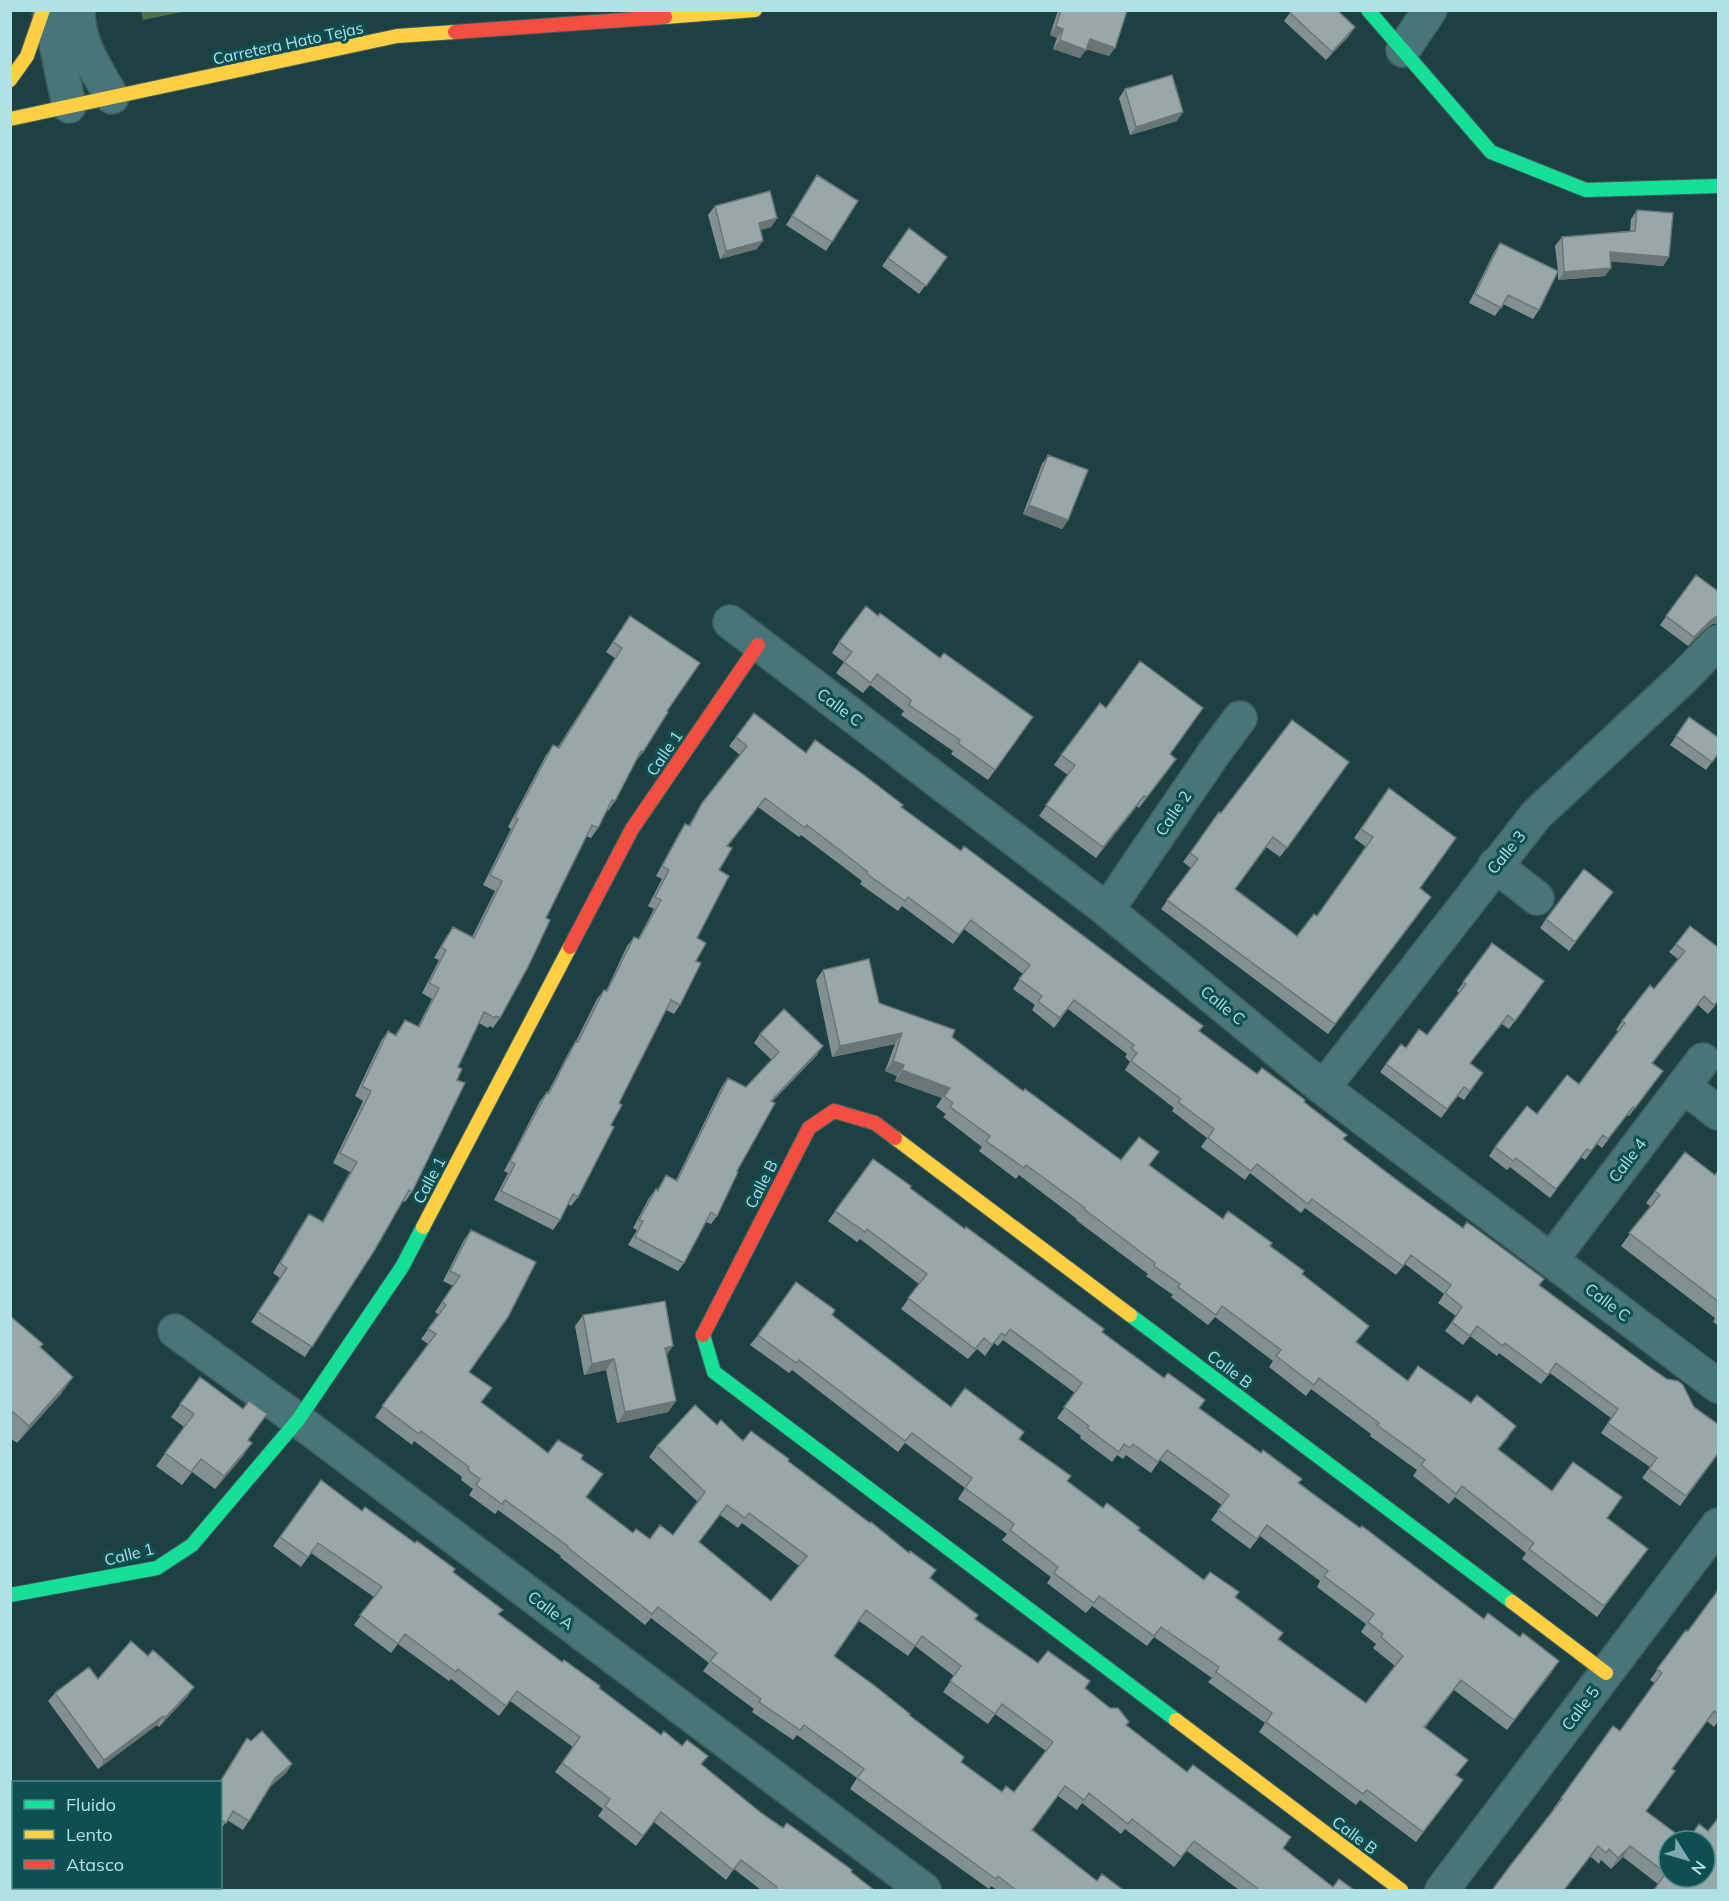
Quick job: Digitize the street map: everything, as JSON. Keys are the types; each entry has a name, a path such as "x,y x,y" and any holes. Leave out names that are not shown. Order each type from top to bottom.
{"street":[{"path":"10,80 29,56 43,10"},
{"path":"49,10 69,106"},
{"path":"78,10 88,55 112,97"},
{"name":"Carretera Hato Tejas","path":"10,119 397,36 755,10"},
{"path":"1368,10 1491,152 1586,190 1719,186"},
{"path":"1403,50 1430,10"},
{"name":"Calle C","path":"730,622 1107,910 1323,1088 1719,1386"},
{"name":"Calle 3","path":"1323,1088 1536,815 1719,642"},
{"name":"Calle 1","path":"10,1595 157,1568 192,1545 298,1420 402,1267 632,829 758,645"},
{"name":"Calle 2","path":"1107,910 1240,718"},
{"path":"1496,865 1537,898"},
{"name":"Calle 4","path":"1551,1260 1703,1060"},
{"path":"1683,1086 1719,1113"},
{"name":"Calle B","path":"1401,1890 714,1372 703,1335 809,1128 834,1112 875,1123 1606,1673"},
{"name":"Calle A","path":"175,1331 298,1420 924,1890"},
{"name":"Calle 5","path":"1442,1890 1719,1525"}],"green space":[{"path":"141,10 187,11 143,20"}],"building":[{"path":"1061,10 1127,11 1115,48 1090,39 1086,50 1060,40 1063,29 1056,26"},
{"path":"1292,10 1337,10 1355,27 1332,52 1290,13"},
{"path":"1172,75 1183,112 1136,127 1125,89"},
{"path":"817,175 858,201 832,242 792,216"},
{"path":"770,191 777,218 759,223 763,241 726,251 715,206"},
{"path":"1637,210 1673,213 1669,257 1610,252 1611,268 1564,272 1562,237 1635,231"},
{"path":"909,228 947,257 926,286 888,258"},
{"path":"1500,243 1558,271 1539,310 1508,295 1501,308 1475,294"},
{"path":"1048,455 1088,470 1068,520 1029,505"},
{"path":"1696,575 1719,592 1719,615 1694,637 1666,616"},
{"path":"866,606 878,616 880,613 940,658 944,653 1033,717 995,770 958,743 960,740 909,705 911,700 877,674 871,683 844,662 852,652 839,642"},
{"path":"630,616 700,663 667,711 643,752 641,751 598,828 592,825 546,918 550,920 528,967 500,1018 484,1012 458,1067 462,1069 457,1080 465,1083 412,1192 409,1190 374,1251 312,1347 258,1312 287,1268 280,1263 309,1214 323,1222 357,1162 340,1153 371,1091 362,1086 388,1031 396,1036 405,1020 419,1027 439,988 429,983 446,950 441,947 453,927 474,938 502,881 490,875 518,819 515,817 553,745 559,748 622,648 613,642"},
{"path":"1140,661 1203,708 1170,754 1176,759 1147,797 1144,796 1103,847 1046,805 1075,765 1061,755 1100,703 1106,708"},
{"path":"754,713 806,753 815,740 961,851 964,846 1203,1026 1199,1031 1257,1074 1262,1068 1305,1100 1304,1102 1347,1135 1343,1139 1403,1185 1463,1228 1467,1222 1544,1279 1539,1285 1648,1366 1667,1379 1678,1381 1683,1385 1694,1407 1719,1425 1719,1452 1686,1496 1649,1469 1657,1458 1608,1423 1618,1409 1556,1363 1548,1375 1505,1343 1503,1346 1477,1326 1470,1336 1452,1322 1462,1307 1445,1293 1451,1285 1411,1255 1403,1266 1312,1199 1308,1204 1257,1164 1251,1171 1208,1138 1214,1129 1178,1102 1181,1099 1131,1061 1137,1053 1131,1048 1134,1045 1074,1000 1060,1018 1038,1001 1042,996 1019,979 1030,965 971,920 959,935 908,897 905,901 867,874 868,872 807,825 805,828 765,798 727,846 732,848 719,870 729,876 697,938 706,943 696,961 701,963 680,1005 671,1000 619,1103 622,1105 611,1125 614,1127 578,1197 573,1194 560,1220 501,1191 515,1164 510,1161 547,1092 549,1093 576,1041 578,1042 604,990 607,991 634,937 639,939 661,900 655,897 669,870 662,866 685,824 690,826 702,803 747,746 736,737"},
{"path":"1689,717 1719,738 1719,753 1712,762 1676,736"},
{"path":"1292,720 1349,762 1287,848 1273,837 1235,889 1297,936 1314,914 1317,916 1373,837 1361,829 1389,788 1456,838 1420,888 1431,897 1335,1024 1167,900 1198,859 1190,853 1219,812 1221,813"},
{"path":"1584,869 1613,892 1575,942 1546,919"},
{"path":"1690,926 1719,948 1719,1000 1714,1005 1704,996 1652,1063 1663,1071 1635,1108 1633,1107 1608,1139 1603,1135 1591,1151 1587,1149 1556,1189 1516,1158 1513,1161 1495,1147 1527,1106 1537,1114 1567,1075 1579,1084 1625,1023 1622,1021 1650,985 1654,989 1685,951 1676,944"},
{"path":"1492,943 1544,981 1515,1021 1508,1015 1470,1063 1483,1073 1470,1091 1464,1087 1447,1109 1386,1064 1401,1044 1406,1048 1419,1029 1427,1035 1466,984 1463,982"},
{"path":"869,959 879,1003 955,1030 952,1037 1023,1091 1025,1089 1121,1160 1139,1137 1159,1152 1149,1165 1223,1219 1228,1211 1272,1243 1270,1246 1304,1271 1302,1274 1369,1326 1356,1342 1408,1381 1418,1366 1471,1403 1477,1395 1516,1426 1498,1449 1552,1491 1573,1462 1622,1497 1607,1518 1648,1549 1604,1606 1529,1549 1534,1543 1462,1486 1456,1494 1421,1465 1425,1460 1377,1425 1379,1423 1319,1378 1314,1385 1276,1356 1281,1350 1222,1306 1216,1315 1178,1287 1180,1284 1154,1266 1155,1263 1085,1208 1026,1165 1024,1168 986,1141 990,1136 950,1107 953,1103 944,1096 950,1088 902,1070 904,1065 893,1061 902,1033 840,1046 823,970"},
{"path":"784,1009 823,1046 771,1101 775,1103 737,1171 717,1216 711,1212 684,1263 635,1237 643,1221 639,1220 666,1175 677,1181 728,1078 746,1087 779,1052 760,1034"},
{"path":"1685,1152 1715,1175 1719,1170 1719,1302 1629,1233 1660,1195 1655,1191"},
{"path":"873,1159 965,1229 966,1227 1104,1329 1102,1332 1164,1378 1168,1373 1205,1400 1199,1408 1261,1453 1263,1450 1302,1479 1298,1483 1360,1528 1362,1526 1484,1619 1488,1613 1520,1637 1523,1633 1559,1661 1514,1720 1461,1680 1424,1727 1468,1760 1456,1775 1463,1780 1423,1832 1367,1790 1363,1794 1266,1722 1272,1713 1216,1672 1219,1667 1161,1627 1154,1636 1099,1596 1094,1603 1054,1573 1058,1567 1010,1530 1014,1524 965,1488 972,1478 912,1433 905,1441 799,1360 796,1363 758,1335 796,1282 835,1310 832,1315 951,1407 965,1388 1024,1432 1019,1439 1071,1476 1067,1481 1103,1508 1107,1503 1140,1528 1138,1530 1204,1580 1210,1572 1239,1592 1235,1597 1283,1633 1278,1639 1366,1703 1403,1656 1381,1637 1383,1634 1368,1622 1374,1614 1324,1576 1328,1571 1267,1525 1257,1539 1218,1510 1229,1495 1167,1450 1158,1462 1133,1444 1130,1448 1124,1444 1119,1452 1087,1428 1089,1426 1064,1407 1082,1383 1010,1329 1005,1336 1002,1333 992,1345 984,1338 975,1349 908,1298 927,1274 867,1229 865,1232 835,1211"},
{"path":"471,1230 536,1262 508,1317 469,1372 492,1388 481,1402 548,1453 558,1440 583,1455 581,1459 603,1474 586,1497 633,1533 636,1529 650,1539 660,1525 673,1535 705,1492 657,1446 695,1405 717,1425 721,1420 743,1441 751,1431 909,1553 910,1551 936,1570 930,1578 978,1615 975,1619 1038,1663 1048,1651 1090,1681 1085,1688 1110,1708 1118,1708 1129,1722 1126,1725 1187,1772 1193,1765 1291,1837 1283,1848 1333,1887 1339,1879 1354,1890 1255,1890 1257,1888 1194,1841 1181,1857 1132,1819 1128,1824 1089,1793 1084,1800 1065,1786 1032,1830 1097,1881 1102,1874 1123,1890 1016,1890 998,1876 996,1879 857,1778 864,1769 804,1725 800,1730 759,1702 761,1699 710,1661 717,1653 658,1607 652,1614 568,1546 505,1500 502,1504 476,1485 480,1479 468,1470 469,1467 421,1431 419,1434 382,1406 436,1334 428,1329 446,1305 442,1302 460,1276 450,1271","holes":["727,1505 745,1518 749,1513 807,1556 771,1601 699,1542","866,1610 915,1646 922,1636 961,1666 950,1681 995,1714 1002,1704 1053,1742 1014,1792 1006,1786 1002,1792 961,1762 964,1757 834,1656"]},
{"path":"665,1301 673,1346 665,1348 676,1401 625,1412 614,1359 592,1364 583,1315"},
{"path":"10,1316 43,1344 40,1347 73,1377 29,1426 13,1412 10,1415"},
{"path":"200,1377 243,1409 249,1401 267,1414 248,1440 252,1443 224,1476 201,1459 191,1472 165,1453 194,1414 180,1404"},
{"path":"321,1480 362,1511 365,1507 455,1569 453,1572 503,1610 498,1614 562,1662 564,1660 600,1686 599,1688 661,1735 664,1731 682,1746 687,1740 708,1756 701,1764 760,1812 783,1828 787,1823 852,1870 851,1872 874,1890 775,1890 777,1887 741,1860 733,1870 661,1812 643,1836 605,1806 610,1799 562,1763 580,1737 517,1691 506,1706 458,1669 456,1672 405,1634 398,1644 360,1615 382,1587 318,1543 308,1557 280,1537"},
{"path":"1719,1589 1719,1714 1714,1711 1672,1769 1675,1771 1646,1811 1670,1829 1657,1829 1657,1866 1630,1846 1618,1858 1609,1849 1606,1853 1598,1846 1564,1890 1492,1890 1562,1799 1613,1726 1620,1731 1662,1673 1657,1669 1686,1630 1688,1631"},
{"path":"131,1641 148,1656 153,1650 194,1687 165,1718 163,1716 104,1760 55,1693 89,1667 98,1679"},
{"path":"262,1731 292,1764 275,1778 249,1821 233,1811 226,1823 222,1821 221,1781 247,1738 251,1741"},
{"path":"1719,1817 1719,1890 1654,1890 1657,1886 1657,1889 1717,1889 1717,1829 1710,1829"},
{"path":"1699,1824 1705,1829 1695,1829"}],"traffic: fast":[{"path":"1368,10 1491,152 1586,190 1718,186"},
{"path":"10,1595 157,1568 192,1545 298,1420 402,1267 423,1227"},
{"path":"1130,1315 1512,1602"},
{"path":"703,1335 714,1372 1176,1720"}],"traffic: slow":[{"path":"10,80 27,56 43,10"},
{"path":"665,17 755,10"},
{"path":"10,119 397,36 455,32"},
{"path":"423,1227 570,947"},
{"path":"895,1138 1130,1315"},
{"path":"1512,1602 1606,1673"},
{"path":"1176,1720 1401,1890"}],"traffic: jam":[{"path":"455,32 665,17"},
{"path":"570,947 632,829 758,645"},
{"path":"703,1335 809,1128 834,1111 875,1123 895,1138"}]}
